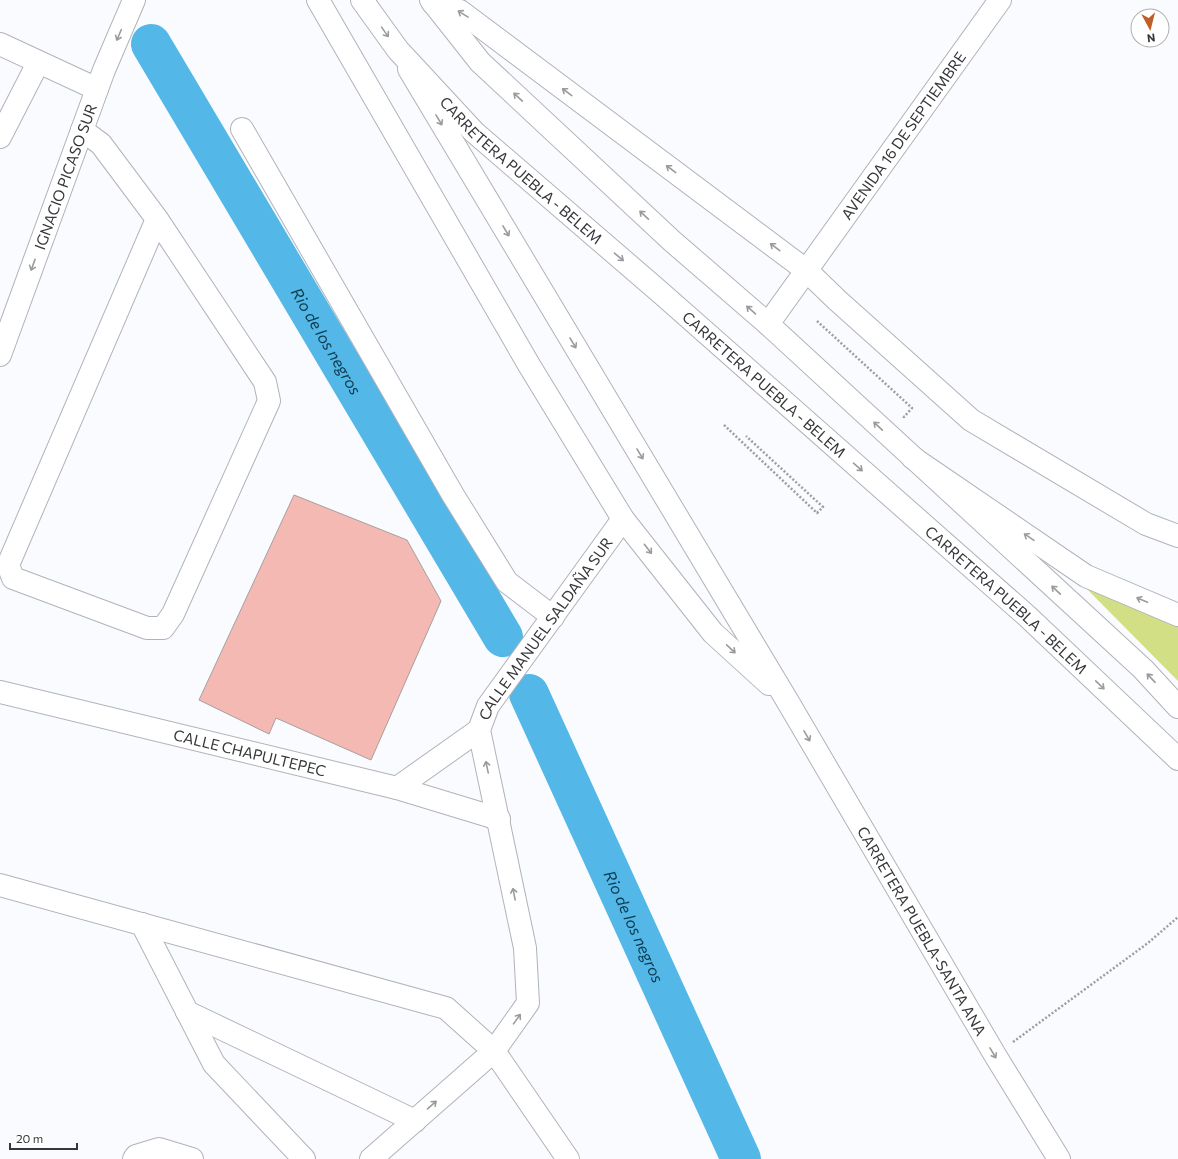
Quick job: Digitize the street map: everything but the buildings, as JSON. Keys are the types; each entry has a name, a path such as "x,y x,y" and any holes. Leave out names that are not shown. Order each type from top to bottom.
{"main road":[{"name":"IGNACIO PICASO SUR","path":"0,355 97,89 134,0"},
{"path":"318,0 529,365 623,519"},
{"name":"CARRETERA PUEBLA - BELEM","path":"362,0 398,50 474,132 661,293 1027,616 1178,759"},
{"name":"AVENIDA 16 DE SEPTIEMBRE","path":"768,324 1000,0"},
{"path":"432,2 460,12 806,270 837,300 971,420 1146,524 1178,536"},
{"path":"432,2 480,62 672,241 768,324 1143,669 1178,707"},
{"path":"0,44 38,63 97,89"},
{"name":"CARRETERA PUEBLA-SANTA ANA","path":"398,50 788,702 995,1055 1058,1159"},
{"path":"0,137 38,63"},
{"path":"242,129 453,494 507,582 553,617"},
{"path":"82,130 101,144 157,219 265,382 269,400 173,614 163,628 147,628 13,578 8,565 157,219"},
{"path":"913,458 1086,576 1178,615"},
{"name":"CALLE MANUEL SALDAÑA SUR","path":"371,1159 494,1051 528,1003 525,948 479,730 488,706 623,519 713,633 788,702"},
{"name":"CALLE CHAPULTEPEC","path":"0,692 397,788 498,819"},
{"path":"397,788 479,730"},
{"path":"0,885 446,1008 494,1051 568,1159"},
{"path":"142,924 214,1064 304,1159"},
{"path":"187,1012 414,1121"},
{"path":"134,1159 136,1156 159,1149 192,1159"}],"path":[{"path":"817,321 912,408 904,417 899,412"},
{"path":"724,425 817,513 823,507 746,436"},
{"path":"995,1055 1148,942 1178,917"}],"green space":[{"path":"1081,583 1178,626 1178,681"}],"waterway":[{"name":"Rio de los negros","path":"151,44 503,637"},
{"name":"Rio de los negros","path":"529,694 741,1159"}]}
